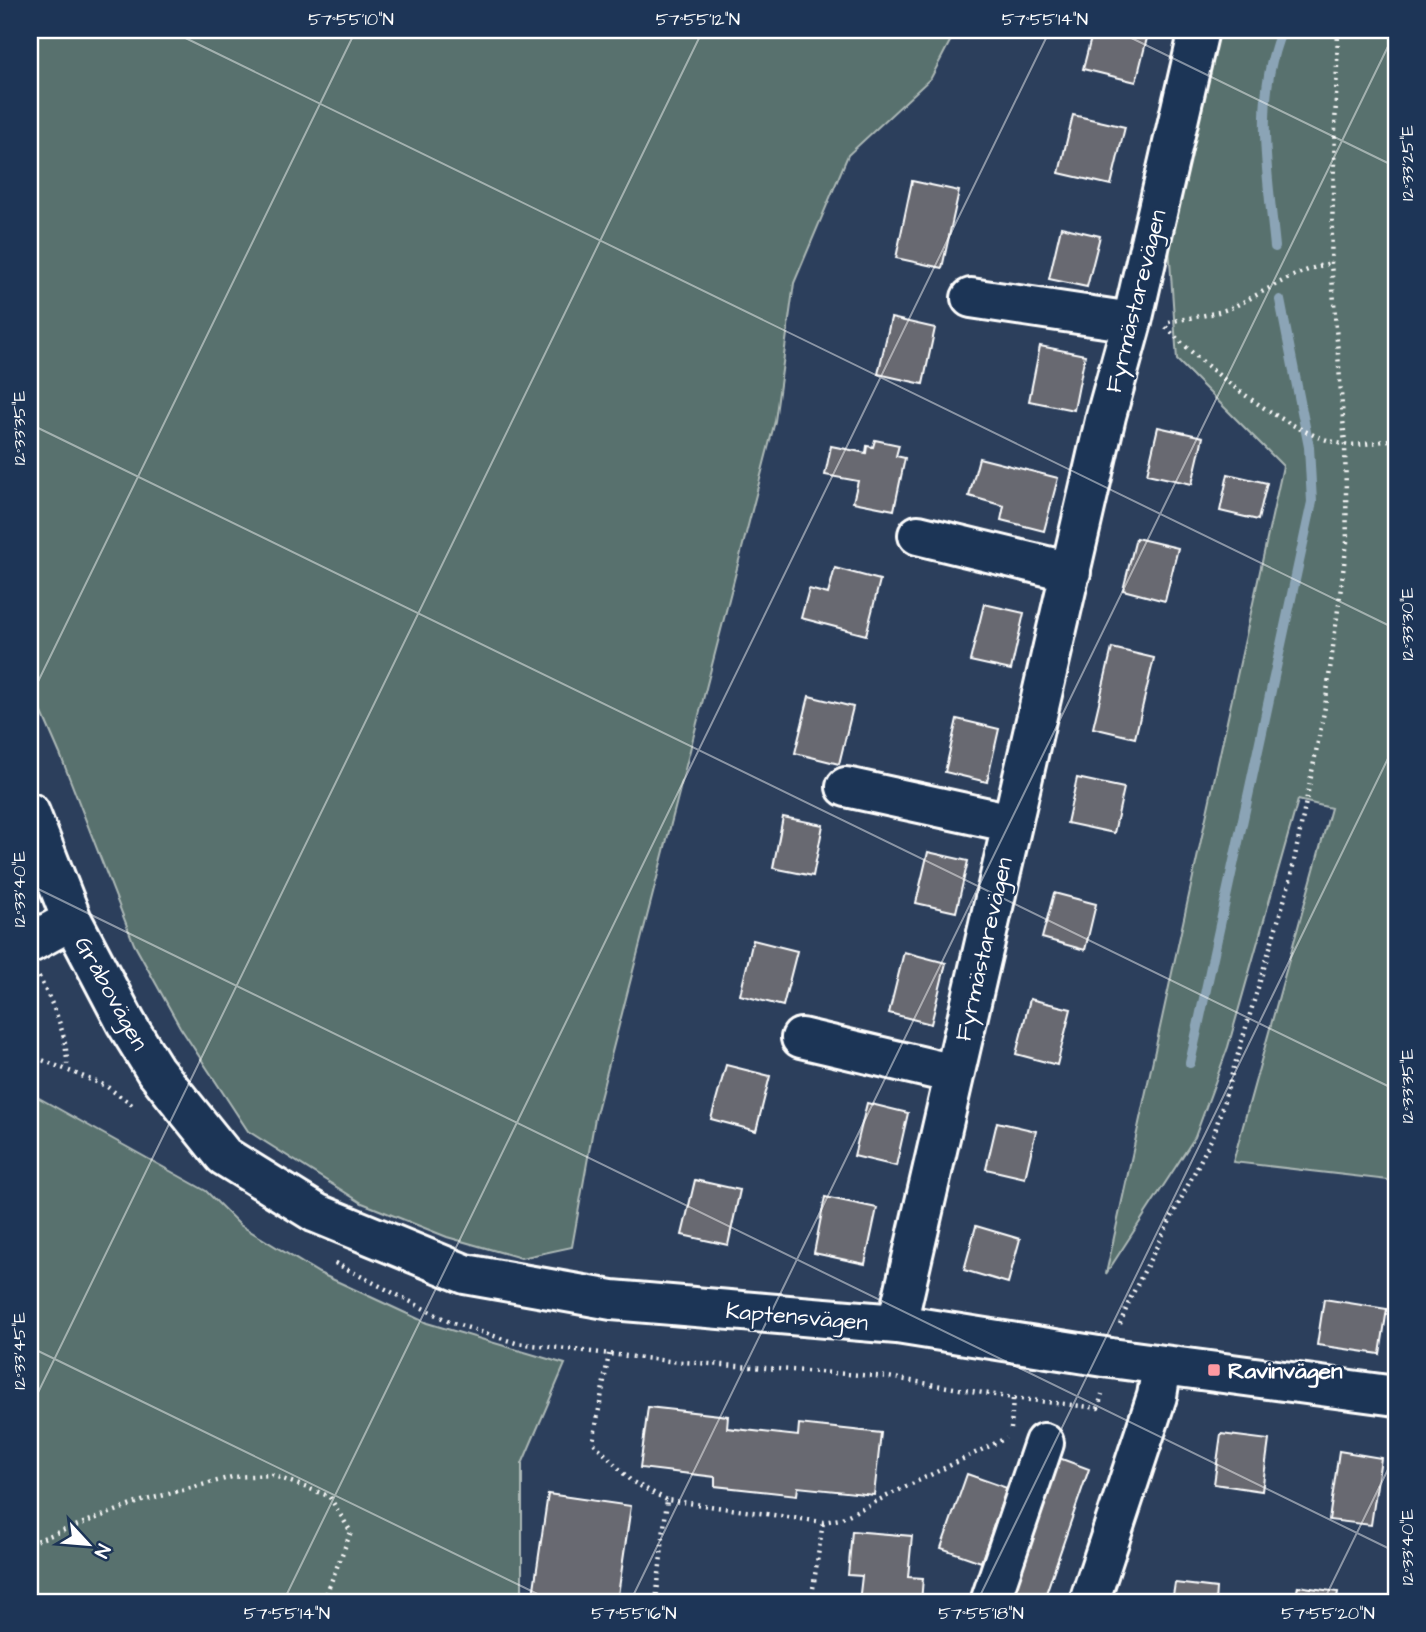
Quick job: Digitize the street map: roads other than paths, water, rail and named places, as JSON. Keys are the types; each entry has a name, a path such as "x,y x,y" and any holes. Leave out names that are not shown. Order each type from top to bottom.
{"street":[{"name":"Fyrmästarevägen","path":"897,1325 1106,416 1132,322 1199,30"},
{"path":"971,298 1132,322"},
{"path":"918,535 1071,572"},
{"path":"846,787 1012,823"},
{"name":"Gråbovägen","path":"30,813 72,920 126,1023 155,1070 224,1156"},
{"path":"33,957 72,920"},
{"path":"802,1038 954,1074"},
{"name":"Kaptensvägen","path":"224,1156 316,1213 465,1274 612,1300 897,1325 1111,1358 1396,1396"},
{"path":"1089,1602 1157,1396 1162,1364"},
{"path":"990,1602 1044,1443"}],"waterway":[{"path":"1275,247 1266,165 1265,110 1273,56 1282,30"},
{"path":"1190,1063 1312,502 1309,447 1280,300"}],"place":[{"name":"Ravinvägen","path":"1214,1370"}]}
